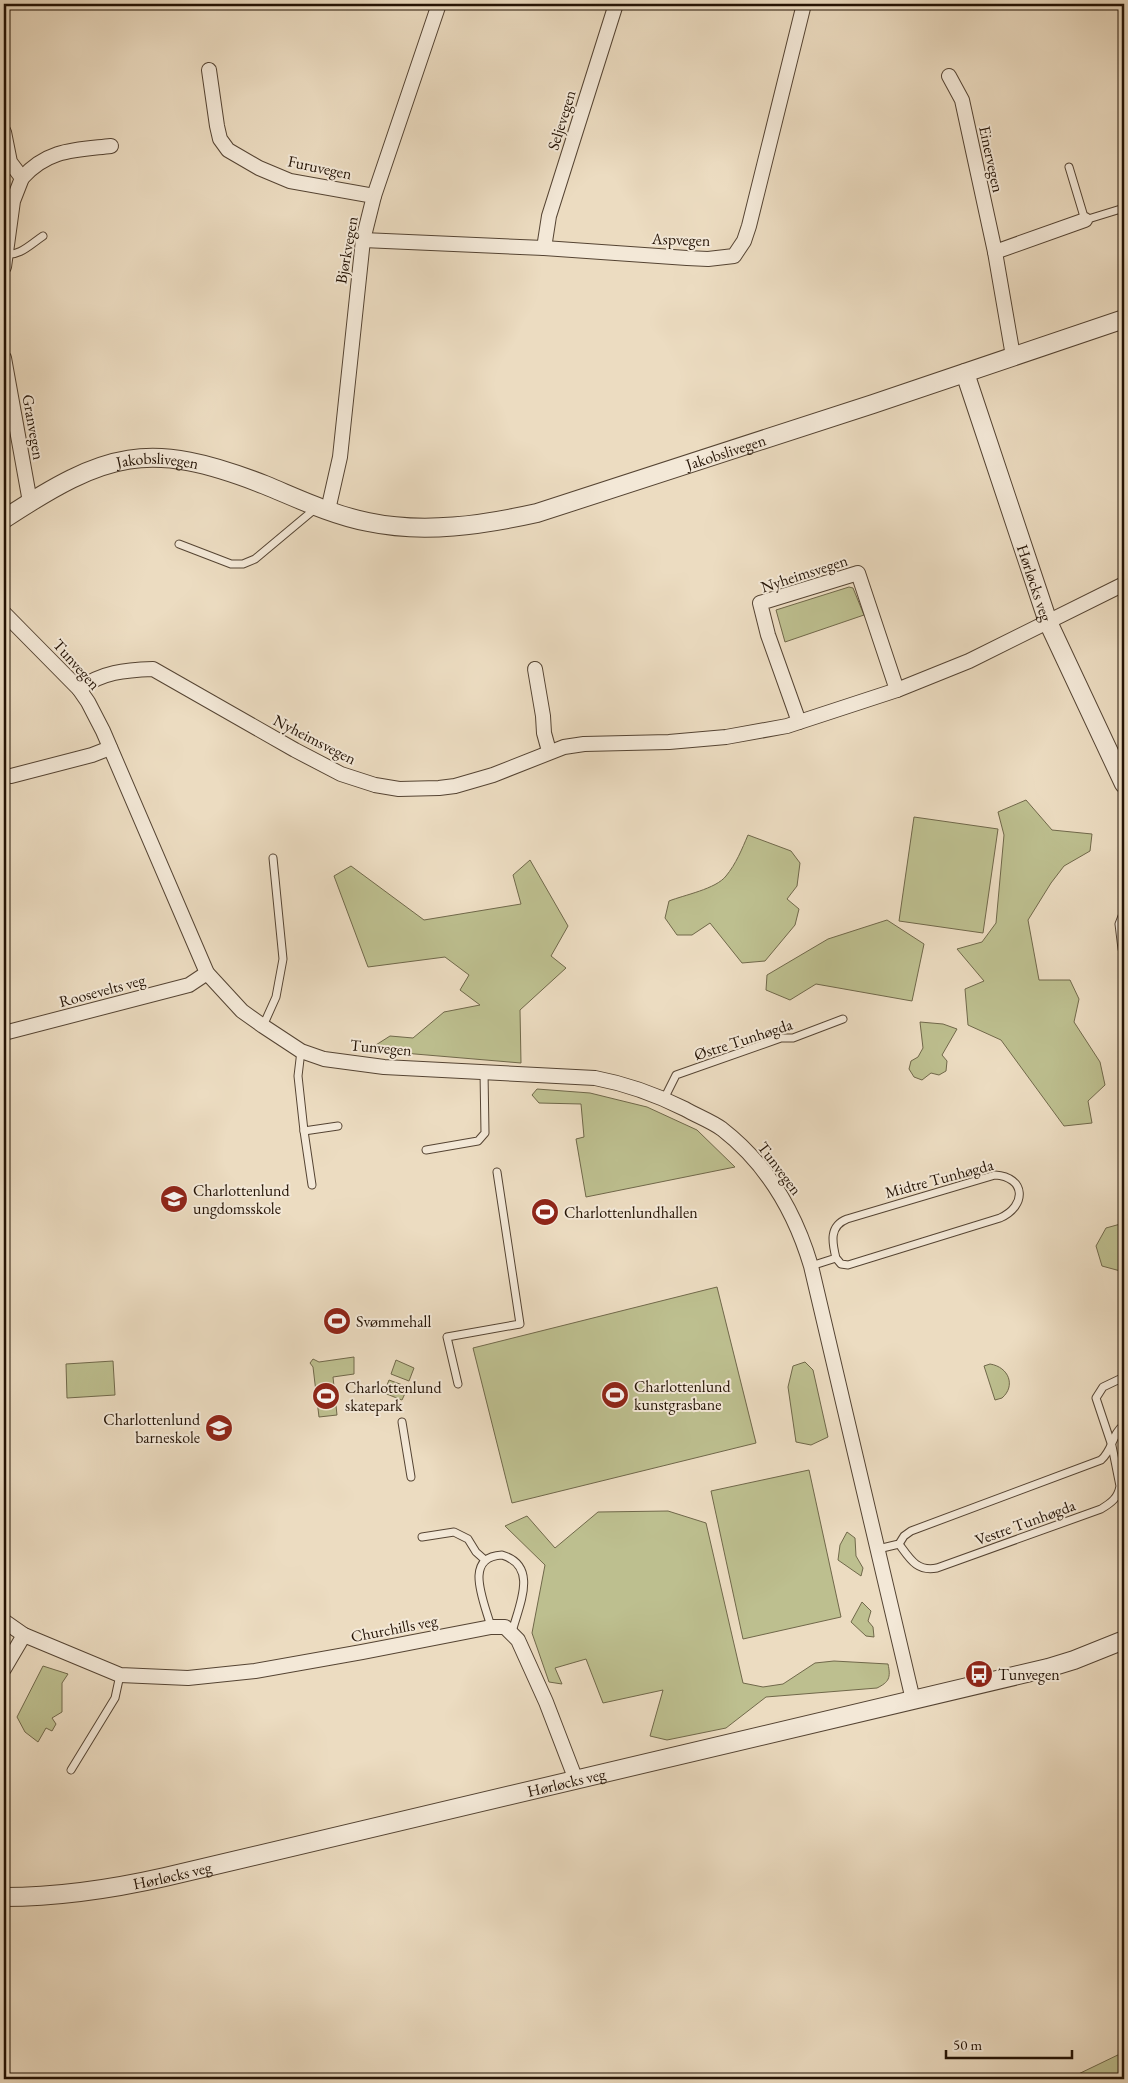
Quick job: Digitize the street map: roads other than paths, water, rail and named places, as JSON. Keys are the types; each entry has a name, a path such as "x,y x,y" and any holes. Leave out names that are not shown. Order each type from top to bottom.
{"street":[{"name":"Bjørkvegen","path":"322,509 340,457 363,240 374,196 439,4"},
{"name":"Seljevegen","path":"544,248 549,216 616,4"},
{"name":"Aspvegen","path":"363,240 544,248 708,259 734,256 744,241 749,226 804,4"},
{"name":"Furuvegen","path":"209,70 216,126 220,139 228,150 258,168 290,181 374,196"},
{"name":"Einervegen","path":"949,76 962,100 995,252 1013,356"},
{"path":"4,132 10,162 22,178"},
{"path":"5,259 12,201 22,178 30,170 53,155 66,151 111,146"},
{"path":"995,252 1085,220"},
{"name":"Jakobslivegen","path":"4,519 56,486 98,466 133,458 152,457 173,459 215,468 322,509 368,522 401,527 450,526 515,518 676,469 1124,319"},
{"name":"Granvegen","path":"4,358 30,502"},
{"name":"Hørløcks veg","path":"965,372 1048,622 1124,784"},
{"name":"Nyheimsvegen","path":"799,722 768,635 760,603 858,573 897,690"},
{"name":"Nyheimsvegen","path":"79,689 98,677 130,670 153,669 341,774 375,785 399,789 455,786 493,775 549,751 584,744 669,742 726,737 787,726 897,690 969,661 1124,584"},
{"name":"Tunvegen","path":"4,613 79,689 96,715 207,973 242,1011 302,1051 324,1059 384,1067 596,1078 616,1082 664,1099 720,1128 747,1152 770,1178 790,1210 805,1244 812,1266 913,1700"},
{"path":"535,669 544,716 544,733 549,751"},
{"path":"11,776 92,755 110,748"},
{"name":"Roosevelts veg","path":"4,1033 189,985 207,973"},
{"name":"Churchills veg","path":"4,1621 24,1634 120,1675 188,1678 224,1675 362,1652 491,1627 505,1627 512,1632"},
{"path":"512,1632 518,1640 546,1702 576,1780"},
{"path":"4,1668 24,1634"},
{"name":"Hørløcks veg","path":"4,1897 59,1895 134,1884 913,1700 1074,1660 1124,1640"}],"lane":[{"path":"1069,167 1085,220 1124,208"},
{"path":"5,259 23,251 42,236"},
{"path":"179,544 231,564 243,564 255,558 322,509"},
{"path":"263,1026 276,998 283,959 273,858"},
{"path":"1124,911 1119,924 1124,952"},
{"name":"Østre Tunhøgda","path":"664,1099 676,1075 780,1038 792,1038 843,1019"},
{"path":"302,1051 298,1076 312,1185"},
{"path":"426,1150 478,1141 485,1133 484,1072"},
{"path":"304,1130 338,1126"},
{"path":"458,1384 447,1338 520,1324 497,1172"},
{"name":"Midtre Tunhøgda","path":"995,1175 1009,1178 1018,1188 1020,1194 1016,1206 1009,1214 1000,1218 848,1265 841,1264 836,1258 833,1248 834,1230 841,1221 847,1218 995,1175"},
{"name":"Midtre Tunhøgda","path":"812,1266 836,1258"},
{"name":"Vestre Tunhøgda","path":"899,1544 919,1567 929,1570 1101,1509 1115,1498 1120,1486 1112,1446 1096,1398 1103,1387 1124,1377"},
{"path":"402,1422 411,1477"},
{"name":"Vestre Tunhøgda","path":"878,1549 899,1544 904,1536 911,1531 1101,1460 1106,1456 1118,1431 1124,1425"},
{"path":"422,1538 454,1532 468,1539 476,1552 485,1560"},
{"path":"491,1627 479,1583 480,1564 496,1555 507,1556 518,1562 523,1572 524,1582 512,1632"},
{"path":"71,1770 115,1698 120,1675"}],"waterway":[{"path":"1116,2079 1124,2076"}],"place":[{"name":"Charlottenlund ungdomsskole","path":"174,1199"},
{"name":"Charlottenlundhallen","path":"545,1212"},
{"name":"Svømmehall","path":"337,1321"},
{"name":"Charlottenlund kunstgrasbane","path":"615,1395"},
{"name":"Charlottenlund skatepark","path":"326,1396"},
{"name":"Charlottenlund barneskole","path":"219,1428"},
{"name":"Tunvegen","path":"979,1674"}]}
